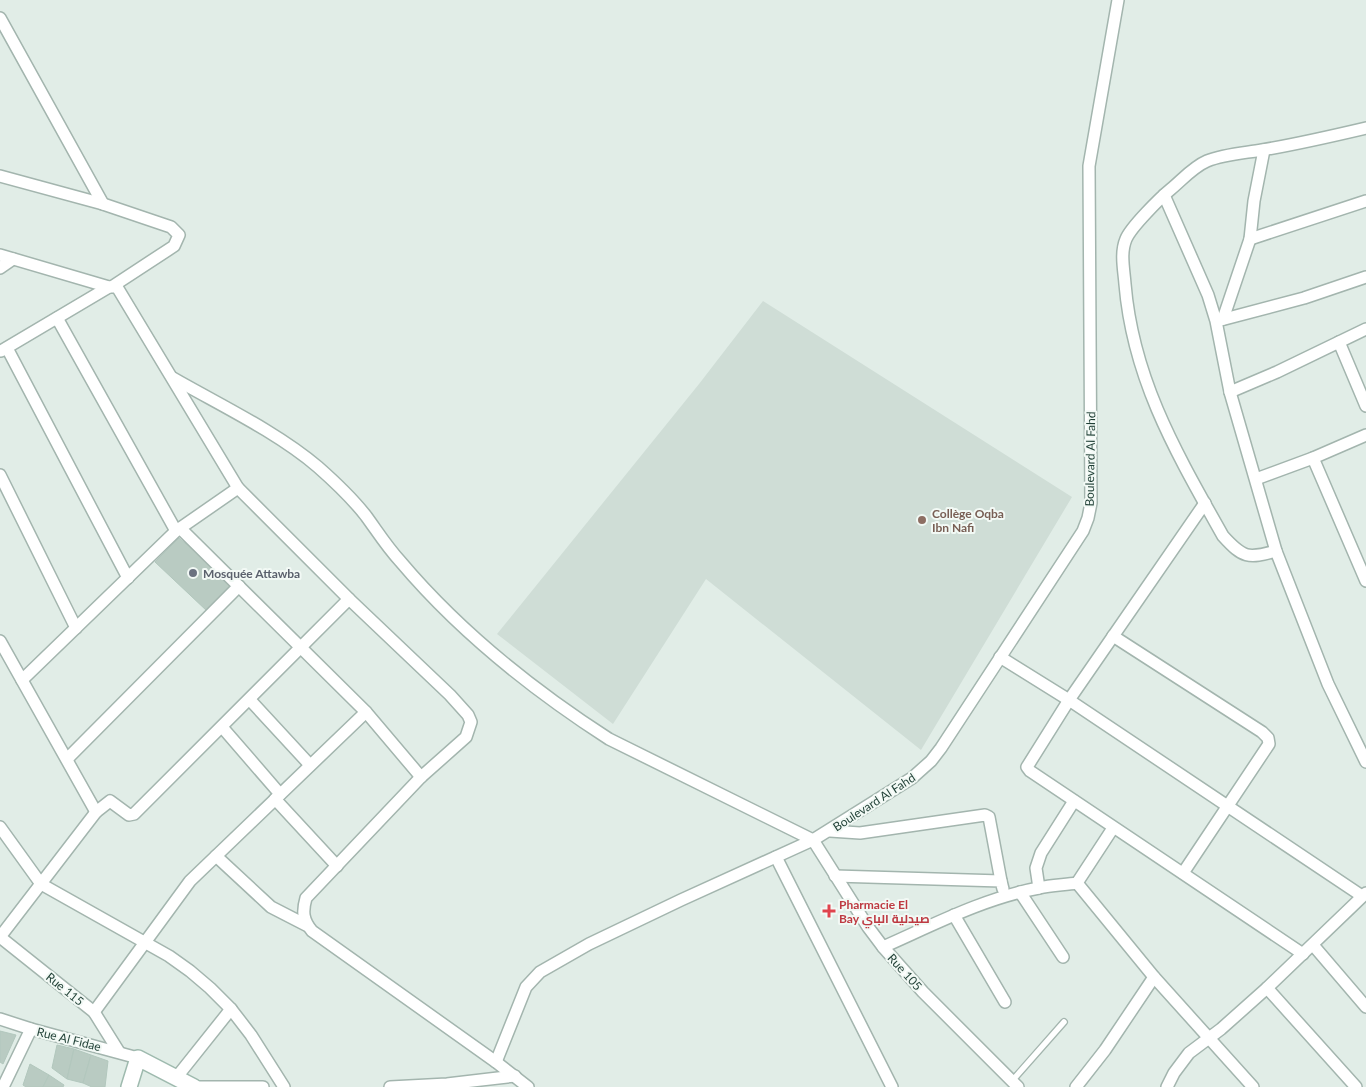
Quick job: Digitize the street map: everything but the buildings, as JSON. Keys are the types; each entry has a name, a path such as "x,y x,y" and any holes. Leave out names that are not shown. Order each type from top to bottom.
{"street":[{"name":"Boulevard Al Fahd","path":"496,1062 526,987 540,972 598,940 830,831 912,778 932,761 1083,531 1090,512 1090,166 1118,0"},
{"path":"0,18 103,204"},
{"path":"1276,551 1251,557 1242,553 1223,536 1164,426 1145,381 1134,343 1127,308 1123,249 1129,232 1191,170 1205,162 1220,156 1264,150 1366,128"},
{"path":"1219,320 1250,240 1254,201 1264,150"},
{"path":"0,176 103,204 171,227 179,235 174,246 3,350 128,578"},
{"path":"1164,195 1219,320 1230,392 1276,551 1328,684 1366,762"},
{"path":"1250,240 1366,201"},
{"path":"0,255 117,287 238,488 349,599 450,695 468,715 471,722 466,737 421,777 306,898 303,907 306,925"},
{"path":"0,268 13,259"},
{"path":"1219,320 1311,295 1366,277"},
{"path":"57,318 178,529 301,646 366,712 421,777"},
{"path":"1230,392 1277,372 1366,329"},
{"path":"1339,342 1366,406"},
{"path":"171,377 271,434 317,466 365,514 399,561 440,604 487,649 584,723 609,739 813,840"},
{"path":"1256,479 1313,458 1366,435"},
{"path":"1313,458 1366,580"},
{"path":"0,475 76,628"},
{"path":"22,680 178,529 238,488"},
{"path":"1205,503 1069,700 1027,767 1074,802 1303,954"},
{"path":"67,759 239,586"},
{"path":"0,937 96,812 110,801 129,815 134,814 349,599"},
{"path":"1113,636 1262,732 1268,738 1269,744 1183,873"},
{"path":"0,641 96,812"},
{"path":"1000,657 1069,700 1227,807 1364,894 1267,988 1185,1058 1168,1087"},
{"path":"250,700 310,765"},
{"path":"94,1012 190,881 366,712"},
{"path":"222,728 337,866"},
{"path":"1039,888 1036,868 1041,853 1074,802"},
{"path":"830,831 860,833 985,814 988,817 1001,882 1006,896"},
{"path":"0,827 41,884 190,971 231,1009 251,1035 284,1087"},
{"path":"883,947 954,915 1006,896 1039,888 1077,883 1113,828"},
{"name":"Rue 105","path":"813,840 883,947 918,987 1015,1084"},
{"path":"216,856 272,907 306,925 528,1087"},
{"path":"776,857 892,1087"},
{"path":"835,876 1001,882"},
{"path":"1077,883 1154,977 1253,1087"},
{"path":"1020,892 1063,957"},
{"path":"954,915 1005,1002"},
{"name":"Rue 115","path":"0,937 94,1012 119,1052"},
{"path":"1313,945 1366,1007"},
{"path":"1076,1087 1105,1050 1154,977"},
{"path":"1267,988 1356,1087"},
{"path":"188,1084 231,1009"},
{"name":"Rue Al Fidae","path":"0,1018 31,1029 138,1058"},
{"path":"4,1087 31,1029"},
{"path":"129,1087 138,1058 188,1084 263,1087"},
{"path":"390,1087 447,1084 515,1076"}],"lane":[{"path":"1015,1084 1064,1022"}],"shaded area":[{"name":"Collège Oqba Ibn Nafi","path":"763,301 1072,497 921,750 706,579 613,724 497,634 699,384"}],"place":[{"name":"Collège Oqba Ibn Nafi","path":"922,520"},
{"name":"Mosquée Attawba","path":"193,573"},
{"name":"Pharmacie El Bay صيدلية الباي","path":"829,911"}]}
